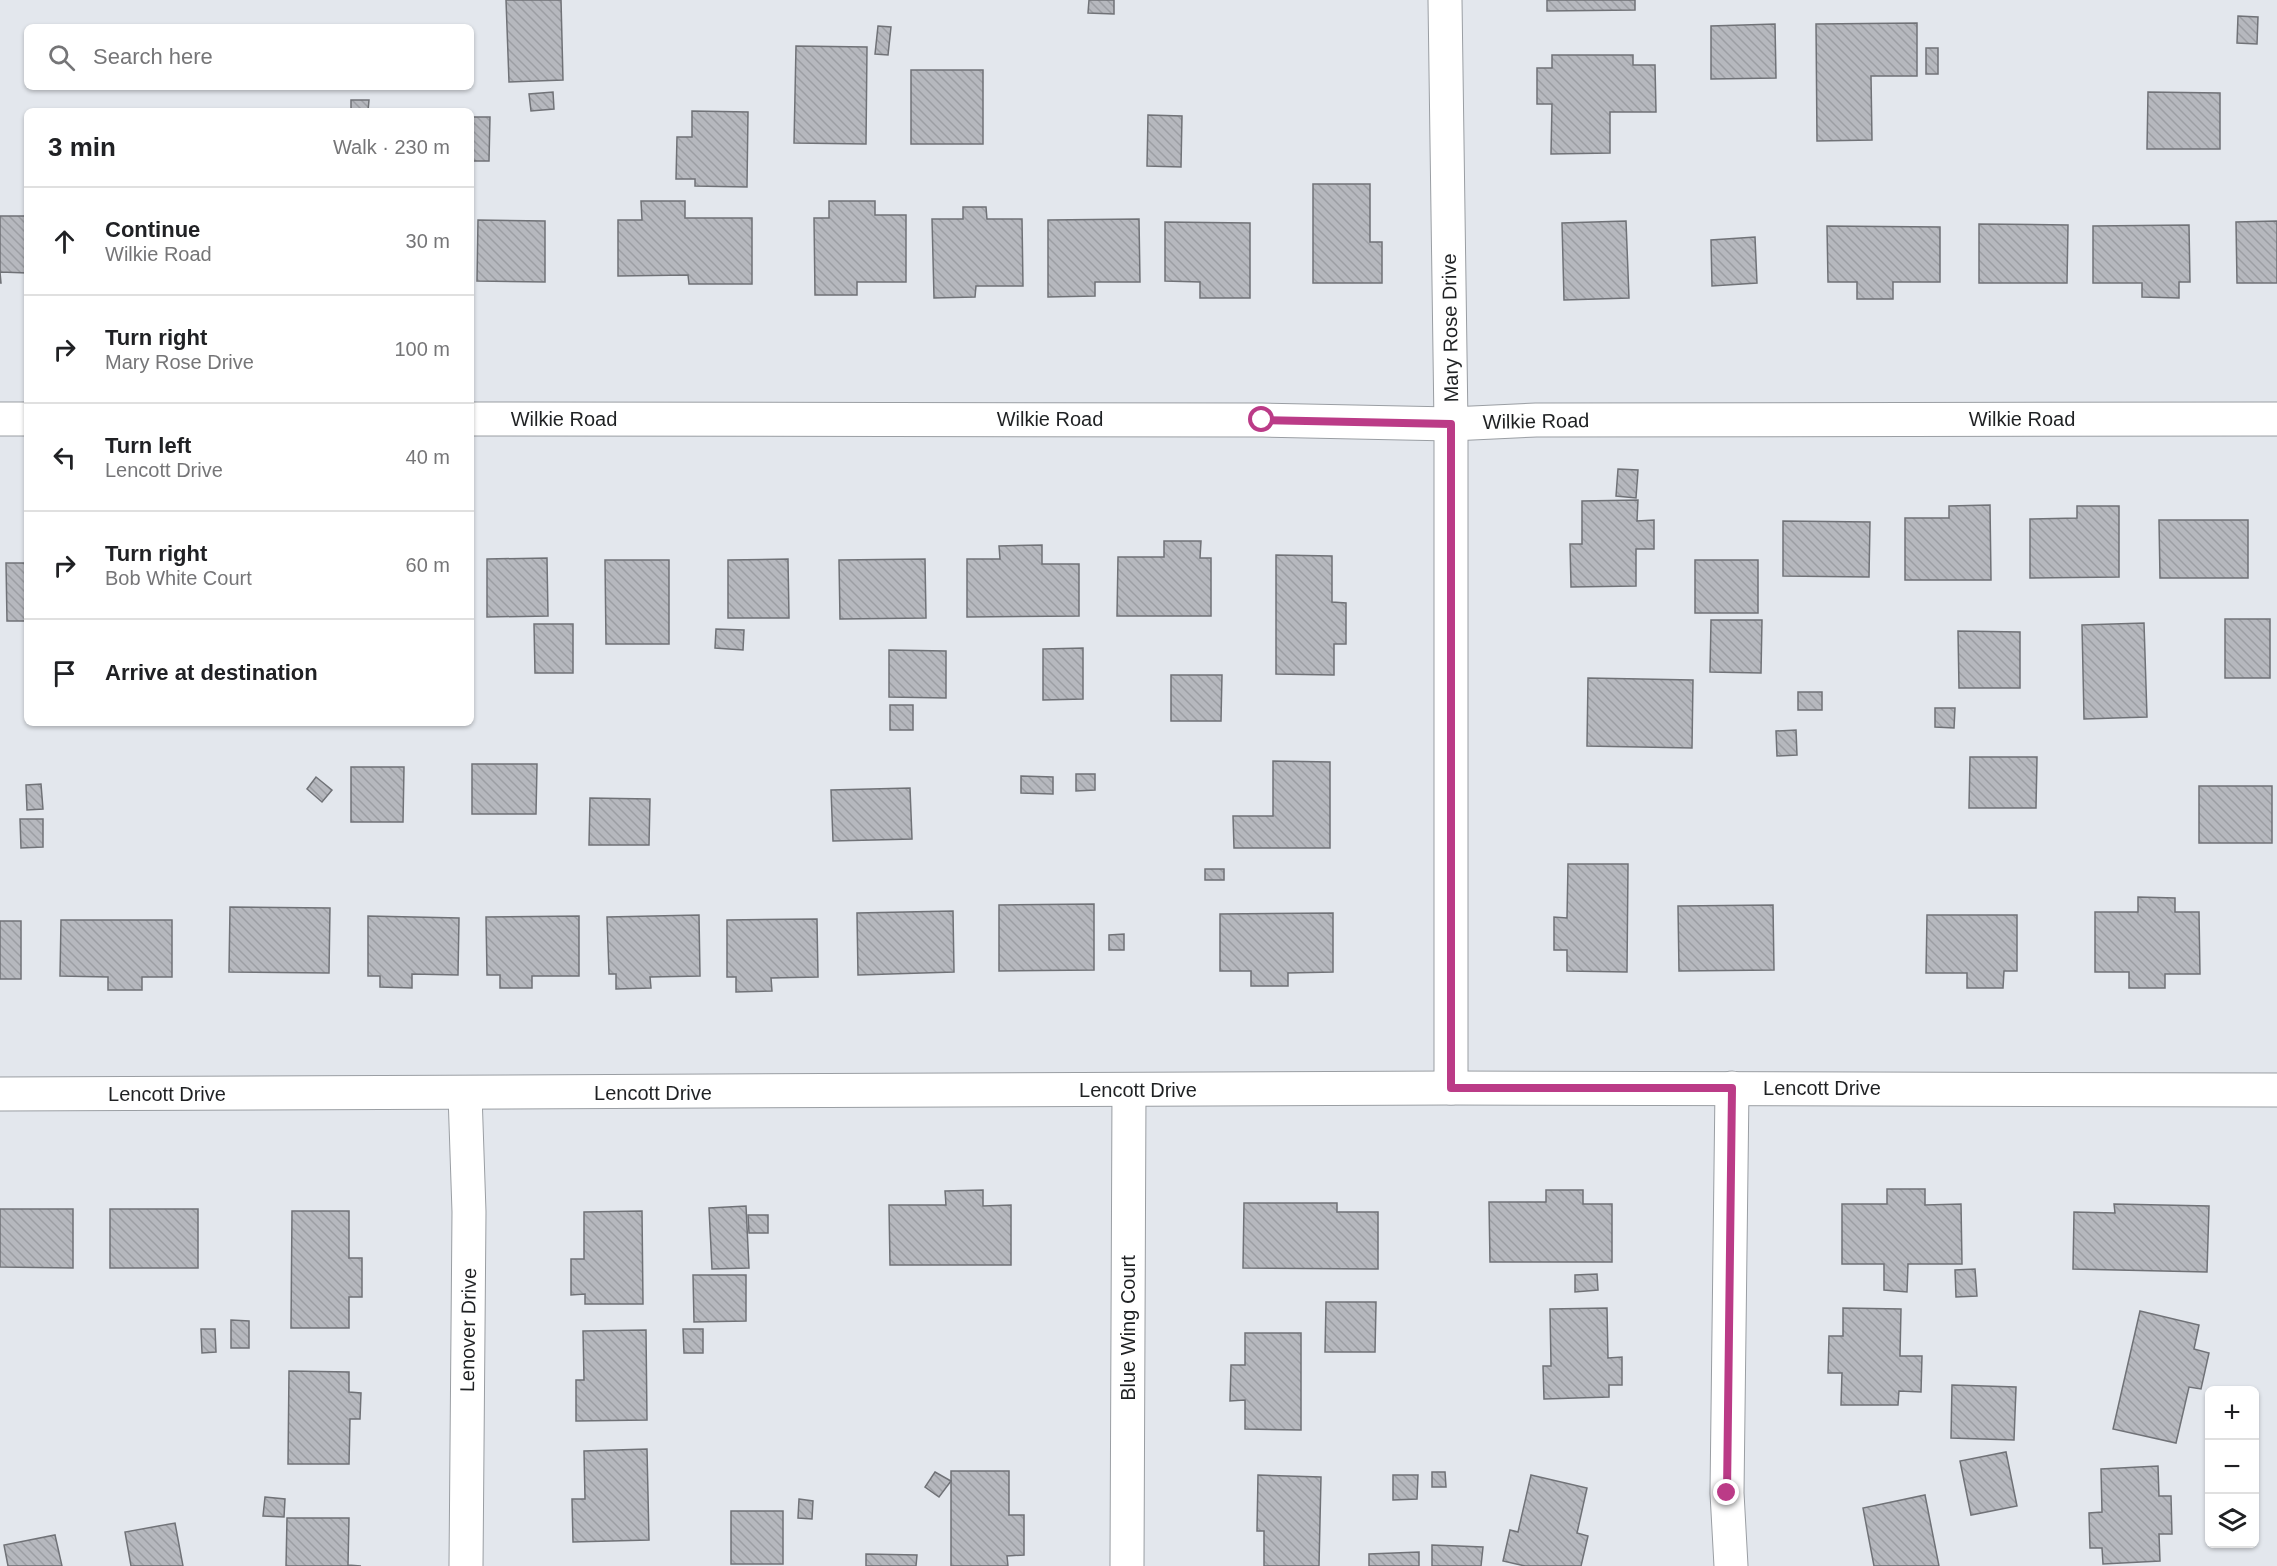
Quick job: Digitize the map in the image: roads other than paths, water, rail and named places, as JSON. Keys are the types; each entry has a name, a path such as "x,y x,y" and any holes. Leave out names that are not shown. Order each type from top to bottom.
{"street":[{"name":"Mary Rose Drive","path":"1445,0 1451,424 1451,1088"},
{"path":"0,418 24,419"},
{"name":"Wilkie Road","path":"474,419 1262,420 1451,424 1548,420 2277,419"},
{"name":"Lencott Drive","path":"0,1094 465,1094 1451,1088 2277,1090"},
{"path":"1731,1566 1727,1493 1732,1088"},
{"name":"Blue Wing Court","path":"1127,1566 1129,1090"},
{"name":"Lenover Drive","path":"465,1094 469,1212 465,1566"}]}
